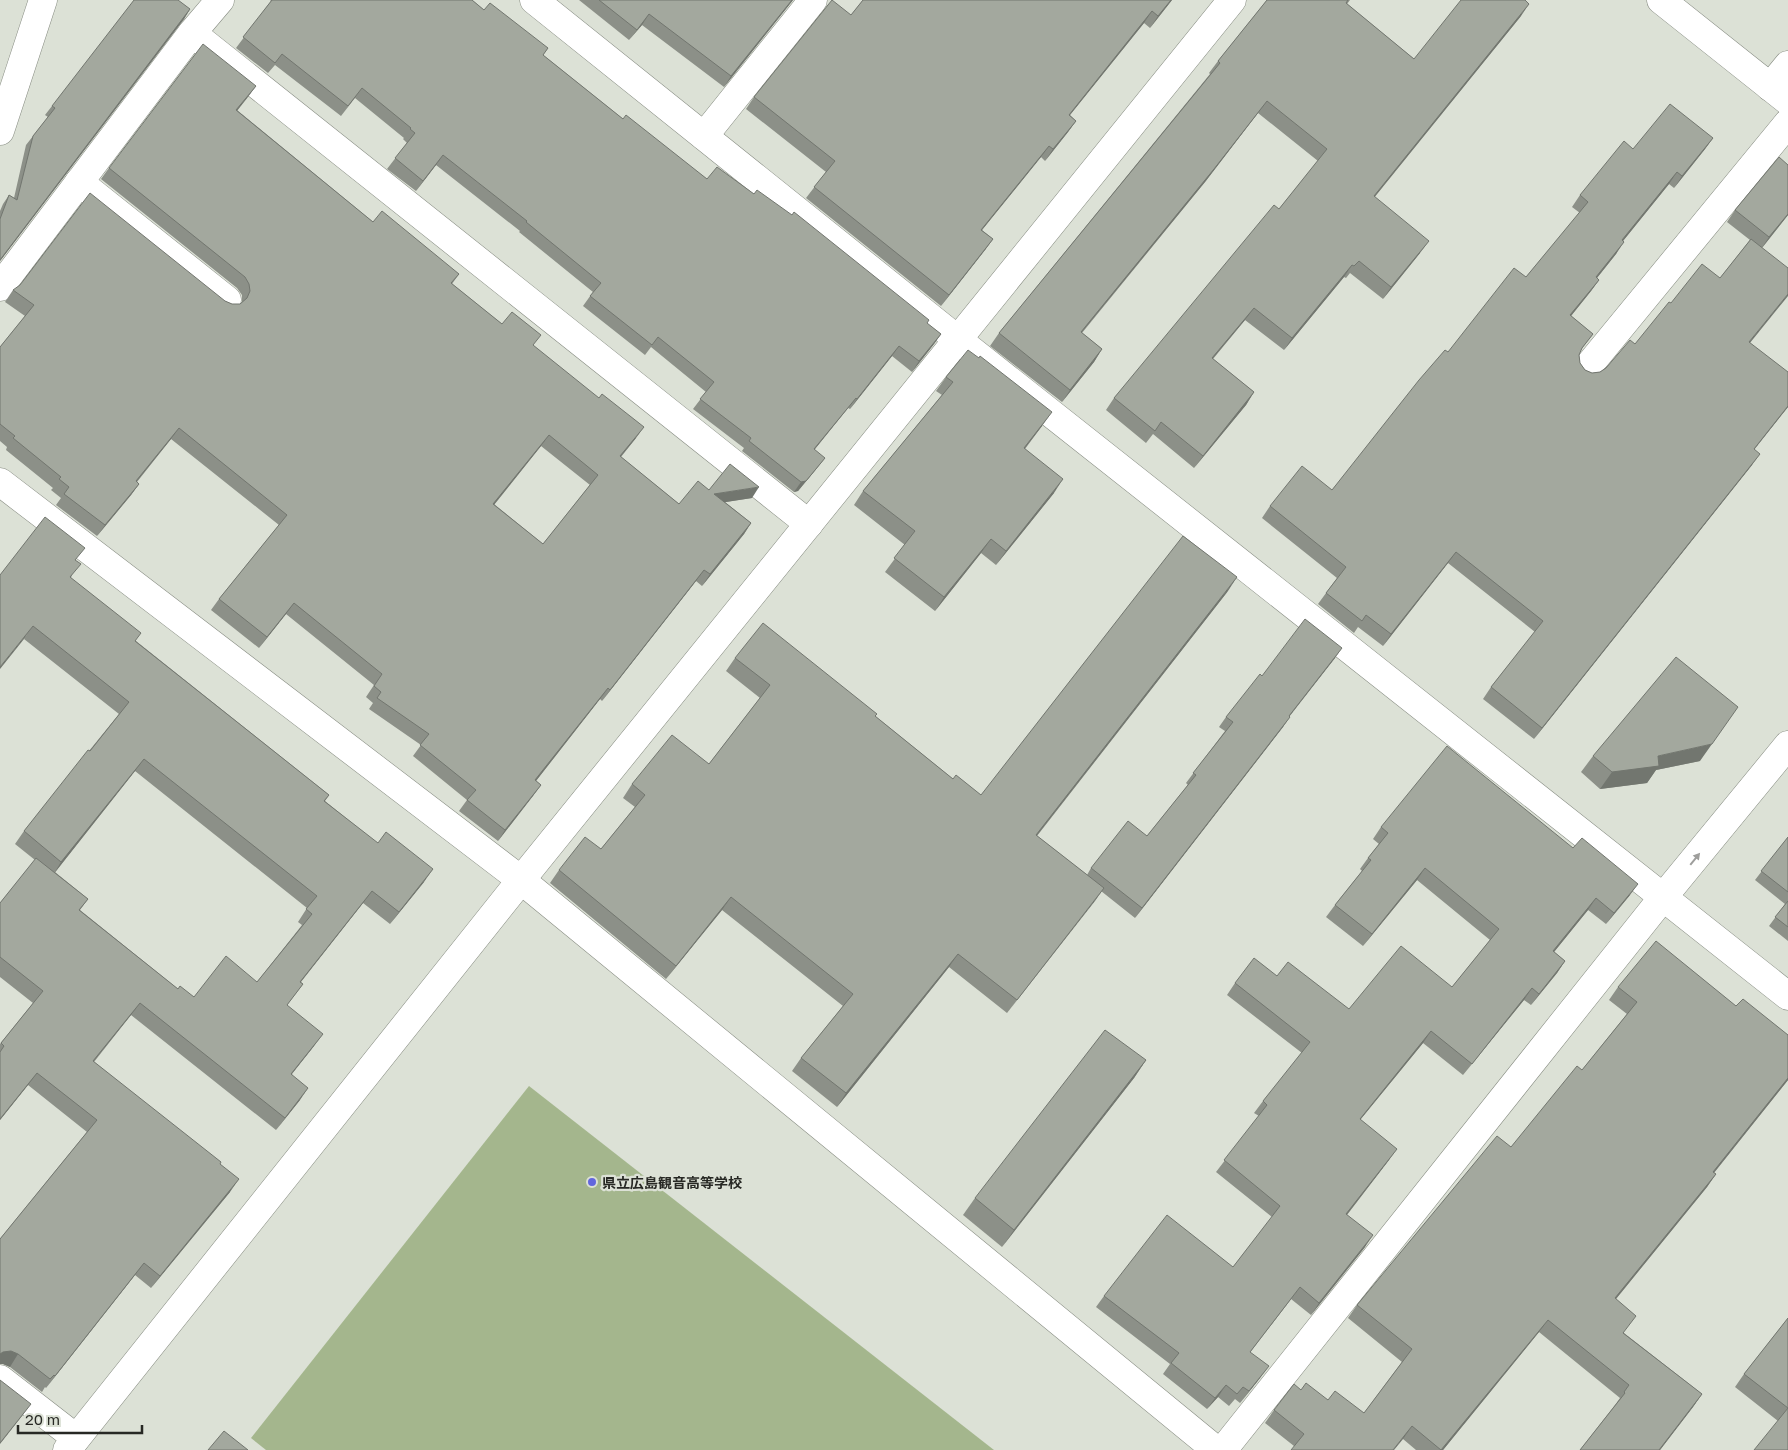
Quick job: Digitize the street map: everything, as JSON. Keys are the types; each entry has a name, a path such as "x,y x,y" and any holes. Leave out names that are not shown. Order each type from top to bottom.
{"street":[{"path":"0,131 43,0"},
{"path":"0,287 192,33 220,0"},
{"path":"534,0 957,339 1664,896 1788,996"},
{"path":"704,136 813,0"},
{"path":"0,1379 71,1444 520,880 1232,0"},
{"path":"1661,0 1779,94 1788,65"},
{"path":"192,33 809,524"},
{"path":"1586,369 1788,123"},
{"path":"79,182 227,300"},
{"path":"0,482 520,880 1216,1450"},
{"path":"1223,1450 1664,896 1788,745"}],"green space":[{"path":"529,1086 994,1450 266,1450 251,1438"}],"building":[{"path":"134,0 178,0 190,9 0,260 0,219 9,195 17,200 33,136 55,108 52,106"},
{"path":"272,0 472,0 484,10 490,3 548,48 543,55 623,119 626,115 707,179 717,167 754,194 757,190 792,215 794,212 929,320 927,323 941,334 919,361 899,346 814,449 825,458 806,481 801,482 749,441 751,438 700,399 714,382 658,337 652,345 590,296 601,283 527,221 443,155 423,181 395,158 415,133 362,88 348,106 282,54 275,63 243,37"},
{"path":"599,0 792,0 731,76 649,14 637,30"},
{"path":"832,0 851,15 863,0 1171,0 1158,16 1152,11 1069,115 1076,121 1053,149 1049,146 981,230 993,239 949,295 814,187 835,161 754,97"},
{"path":"1267,0 1348,0 1346,3 1414,59 1461,0 1525,0 1529,4 1374,196 1429,241 1391,287 1359,261 1354,266 1352,265 1292,338 1254,308 1212,358 1254,392 1203,456 1161,422 1155,431 1114,398 1274,205 1279,209 1327,149 1267,101 1081,332 1102,349 1070,390 999,333 1220,63 1218,61"},
{"path":"203,44 256,86 236,110 373,222 382,211 459,274 451,283 502,324 512,312 541,335 533,345 599,398 602,394 644,427 620,456 679,504 698,481 709,490 730,464 759,487 714,494 751,523 710,574 704,570 610,690 608,688 535,780 541,785 505,830 467,800 476,790 420,745 429,734 377,698 381,692 374,686 382,674 294,603 267,637 219,599 287,515 179,428 136,481 139,484 105,525 64,494 69,487 59,479 61,477 13,438 15,436 0,424 0,347 34,305 13,290 20,285 90,193 225,301 232,304 240,304 247,298 250,291 245,277 109,168","holes":["549,435 598,475 543,544 493,504"]},
{"path":"1670,104 1713,138 1682,176 1677,172 1622,240 1624,242 1596,277 1599,280 1570,315 1593,334 1582,348 1579,355 1580,363 1585,370 1592,373 1600,372 1606,368 1630,340 1635,344 1702,264 1720,278 1751,239 1788,268 1788,294 1749,342 1788,372 1788,406 1754,449 1760,454 1542,728 1491,687 1543,621 1456,552 1391,634 1366,615 1362,621 1326,593 1346,567 1270,506 1302,466 1332,490 1419,380 1445,350 1448,352 1514,268 1526,277 1588,202 1580,195 1624,141 1633,149"},
{"path":"1779,157 1788,165 1788,214 1769,237 1735,210"},
{"path":"968,350 979,358 980,356 1052,412 1024,448 1063,479 1006,551 991,539 944,597 894,558 915,531 863,491 953,382 946,377"},
{"path":"45,517 85,548 75,560 81,564 70,577 141,633 135,641 329,795 324,801 378,843 386,832 433,869 399,912 372,891 300,982 303,984 287,1005 323,1034 291,1074 308,1088 285,1118 140,1003 93,1061 221,1162 220,1164 239,1179 160,1276 144,1263 55,1376 50,1379 18,1354 11,1351 0,1354 0,1239 97,1120 37,1073 0,1119 0,1052 4,1046 1,1043 43,991 0,957 0,903 36,858 88,899 79,910 178,989 180,986 194,997 226,956 257,982 312,914 306,909 317,896 144,759 61,862 24,831 129,702 33,626 0,667 0,575"},
{"path":"1183,536 1237,577 1036,835 1104,888 1017,1000 958,954 846,1093 801,1058 853,994 731,897 676,966 559,870 585,837 601,849 645,795 632,784 672,735 709,764 770,685 735,658 763,623 877,714 875,716 953,779 956,775 981,795"},
{"path":"1305,619 1342,648 1142,908 1091,868 1128,821 1147,836 1196,775 1193,773 1233,722 1226,717 1260,674 1262,676"},
{"path":"1676,657 1738,707 1712,744 1658,756 1659,766 1612,772 1593,756"},
{"path":"1447,746 1573,848 1582,838 1638,884 1614,913 1596,898 1553,951 1565,961 1539,994 1532,988 1472,1064 1431,1031 1360,1119 1397,1149 1346,1214 1373,1235 1319,1303 1300,1287 1250,1352 1269,1366 1249,1391 1243,1387 1237,1394 1226,1385 1215,1398 1171,1363 1179,1353 1104,1296 1167,1215 1233,1267 1280,1206 1224,1160 1267,1105 1263,1101 1310,1042 1235,983 1254,958 1277,976 1288,962 1349,1009 1401,946 1452,987 1499,929 1425,868 1372,934 1335,905 1371,860 1368,858 1388,833 1381,827"},
{"path":"1788,837 1788,892 1761,871"},
{"path":"1788,901 1788,927 1775,917"},
{"path":"1656,941 1736,1006 1743,999 1788,1035 1788,1078 1713,1172 1716,1174 1615,1298 1636,1316 1623,1333 1702,1394 1659,1450 1580,1450 1625,1393 1629,1385 1548,1320 1441,1450 1412,1426 1393,1450 1291,1450 1304,1434 1274,1410 1294,1384 1301,1390 1306,1383 1328,1400 1335,1391 1364,1413 1412,1349 1357,1305 1497,1136 1511,1147 1577,1066 1582,1070 1637,1002 1618,987"},
{"path":"1105,1030 1146,1060 1014,1230 975,1198"},
{"path":"1788,1318 1788,1408 1744,1374"},
{"path":"0,1380 31,1404 0,1443"},
{"path":"1788,1408 1788,1450 1754,1450"},
{"path":"224,1431 248,1450 208,1450"}],"place":[{"name":"県立広島観音高等学校","path":"592,1182"}]}
